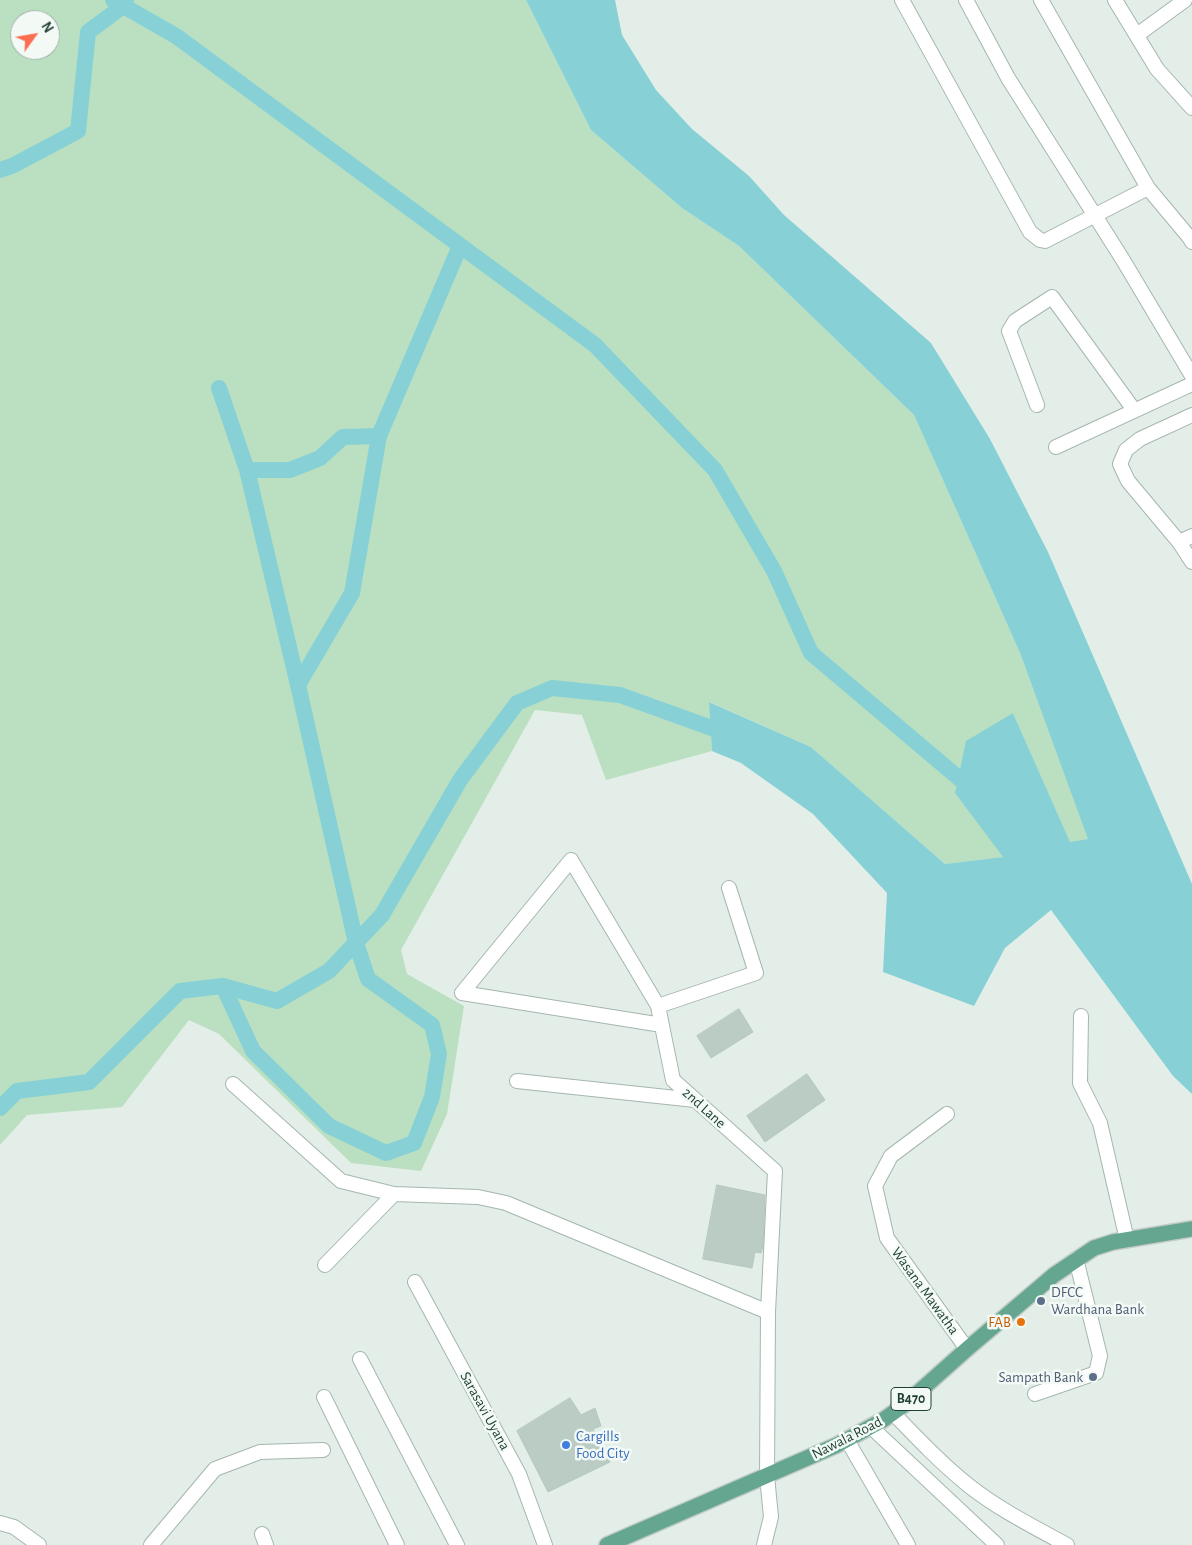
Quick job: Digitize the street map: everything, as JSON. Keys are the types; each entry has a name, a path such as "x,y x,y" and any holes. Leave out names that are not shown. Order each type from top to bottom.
{"main road":[{"name":"Nawala Road","path":"607,1545 625,1541 847,1440 871,1427 904,1405 967,1348 1054,1275 1094,1248 1113,1242 1192,1229"}],"street":[{"path":"902,0 1030,232 1040,240 1045,241 1148,188"},
{"path":"966,0 1008,78 1192,376"},
{"path":"1041,0 1148,188 1192,242"},
{"path":"1116,0 1157,69 1192,108"},
{"path":"1137,35 1185,0"},
{"path":"1037,405 1009,331 1015,321 1052,297 1134,410"},
{"path":"1056,447 1192,384"},
{"path":"1192,415 1140,439 1126,450 1120,464 1128,481 1186,539 1192,562"},
{"name":"2nd Lane","path":"662,1025 462,993 571,860 658,1006 662,1025 673,1080 775,1171 768,1312 767,1476 771,1517 764,1545"},
{"path":"658,1006 756,973 729,888"},
{"path":"1081,1016 1080,1083 1100,1123 1127,1240"},
{"path":"517,1081 695,1100"},
{"path":"233,1084 341,1181 394,1194 478,1197 506,1203 768,1312"},
{"name":"Wasana Mawatha","path":"946,1114 891,1156 875,1186 887,1238 967,1348"},
{"path":"325,1265 394,1194"},
{"path":"1035,1394 1096,1373 1100,1356 1076,1259"},
{"name":"Sarasavi Uyana","path":"415,1282 519,1474 545,1545"},
{"path":"360,1359 457,1545"},
{"path":"324,1397 397,1545"},
{"path":"893,1413 924,1446 969,1486 1012,1515 1067,1545"},
{"path":"871,1427 997,1545"},
{"path":"847,1440 908,1545"},
{"path":"151,1545 215,1470 260,1452 324,1450"},
{"path":"0,1523 14,1527 39,1545"}],"green space":[{"path":"0,0 526,0 591,130 682,208 739,246 914,415 1020,653 1089,839 1070,843 1013,713 1004,857 945,864 811,747 710,702 712,751 606,780 582,715 535,710 401,950 407,974 464,1006 447,1114 421,1171 351,1163 219,1034 189,1020 122,1107 27,1115 0,1145"}],"water":[{"path":"526,0 615,0 622,35 656,90 692,129 749,176 784,215 931,343 990,439 1048,552 1192,884 1192,1094 1173,1076 1051,910 1005,948 974,1006 883,972 887,893 813,814 741,763 712,751 709,702 811,747 945,864 1003,857 955,793 966,741 1013,713 1070,842 1088,839 1020,653 914,415 739,246 682,208 591,130"}],"building":[{"path":"739,1009 753,1032 711,1058 697,1036"},
{"path":"807,1074 825,1100 765,1142 747,1116"},
{"path":"717,1185 765,1195 763,1246 761,1253 755,1252 752,1268 703,1259"},
{"path":"570,1398 581,1415 595,1408 601,1426 593,1429 610,1462 548,1492 517,1431"}],"waterway":[{"path":"113,0 176,36 595,345 715,470 774,571 811,653 974,791"},
{"path":"0,170 12,166 78,131 88,32 123,6 126,0"},
{"path":"223,986 253,1051 329,1126 386,1153 414,1143 432,1097 439,1054 432,1025 368,979 356,943 298,685 352,593 379,436 460,246"},
{"path":"219,388 247,470 298,685"},
{"path":"247,470 290,470 320,458 343,437 379,436"},
{"path":"0,1108 17,1091 89,1082 180,991 223,986 277,1001 329,971 382,915 460,780 517,703 552,688 620,695 731,735"}],"place":[{"name":"DFCC Wardhana Bank","path":"1041,1301"},
{"name":"FAB","path":"1021,1322"},
{"name":"Sampath Bank","path":"1093,1377"},
{"name":"Cargills Food City","path":"566,1445"}]}
